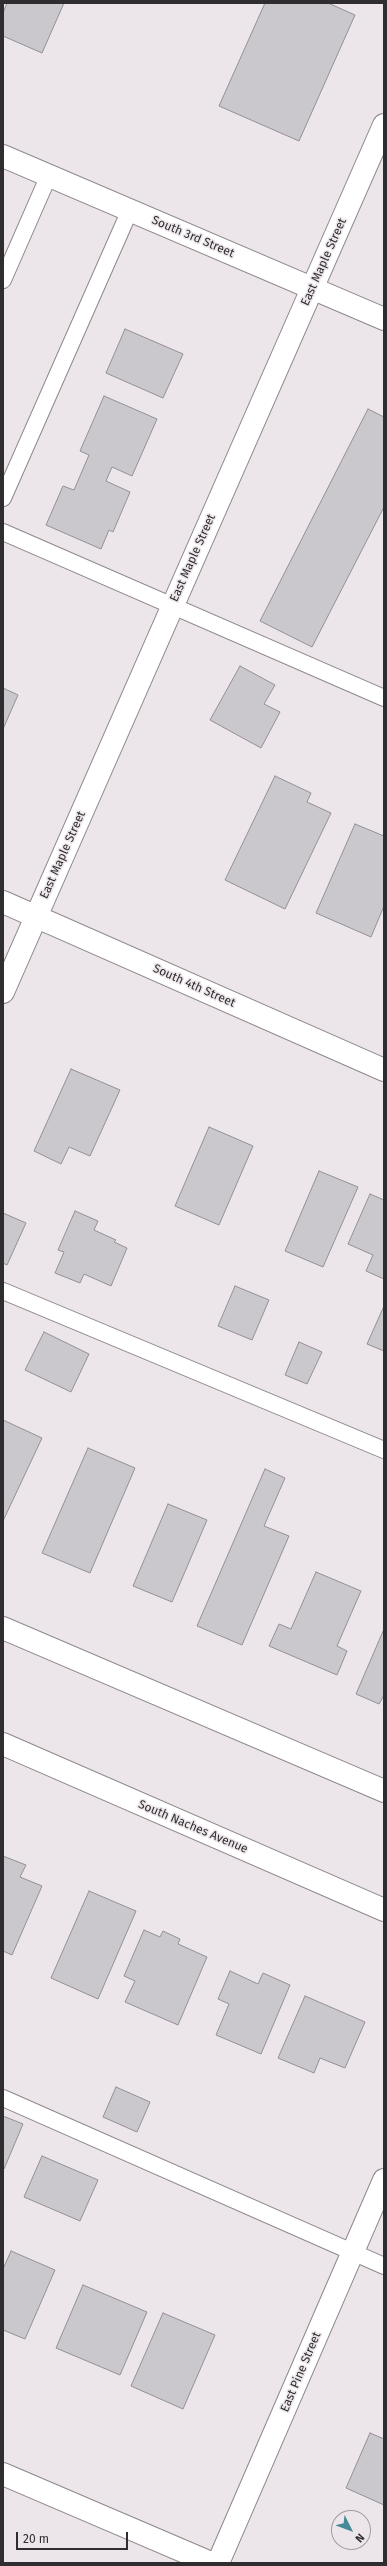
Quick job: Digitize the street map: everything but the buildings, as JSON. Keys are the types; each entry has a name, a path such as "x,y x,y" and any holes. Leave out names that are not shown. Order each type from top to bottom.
{"street":[{"name":"East Maple Street","path":"3,992 384,125"},
{"name":"South 3rd Street","path":"3,156 384,319"},
{"name":"South 4th Street","path":"3,902 384,1070"},
{"path":"3,1628 384,1791"},
{"name":"South Naches Avenue","path":"3,1744 384,1910"},
{"name":"East Pine Street","path":"218,2563 384,2180"},
{"path":"3,2474 211,2563"}],"lane":[{"path":"3,280 49,175"},
{"path":"3,498 130,210"},
{"path":"3,532 384,698"},
{"path":"3,1291 384,1450"},
{"path":"3,2098 384,2266"}]}
